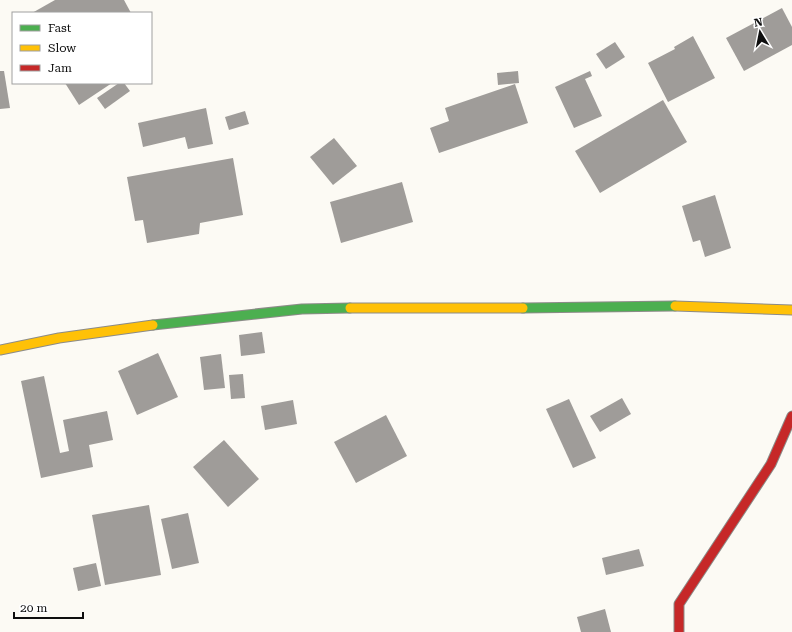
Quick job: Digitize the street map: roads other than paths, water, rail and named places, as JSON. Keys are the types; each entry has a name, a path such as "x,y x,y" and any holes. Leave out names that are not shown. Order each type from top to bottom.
{"street":[{"path":"0,350 59,338 144,326 302,309 371,307 548,308 676,306 792,310"},
{"path":"679,632 679,604 771,464 792,416"}]}
